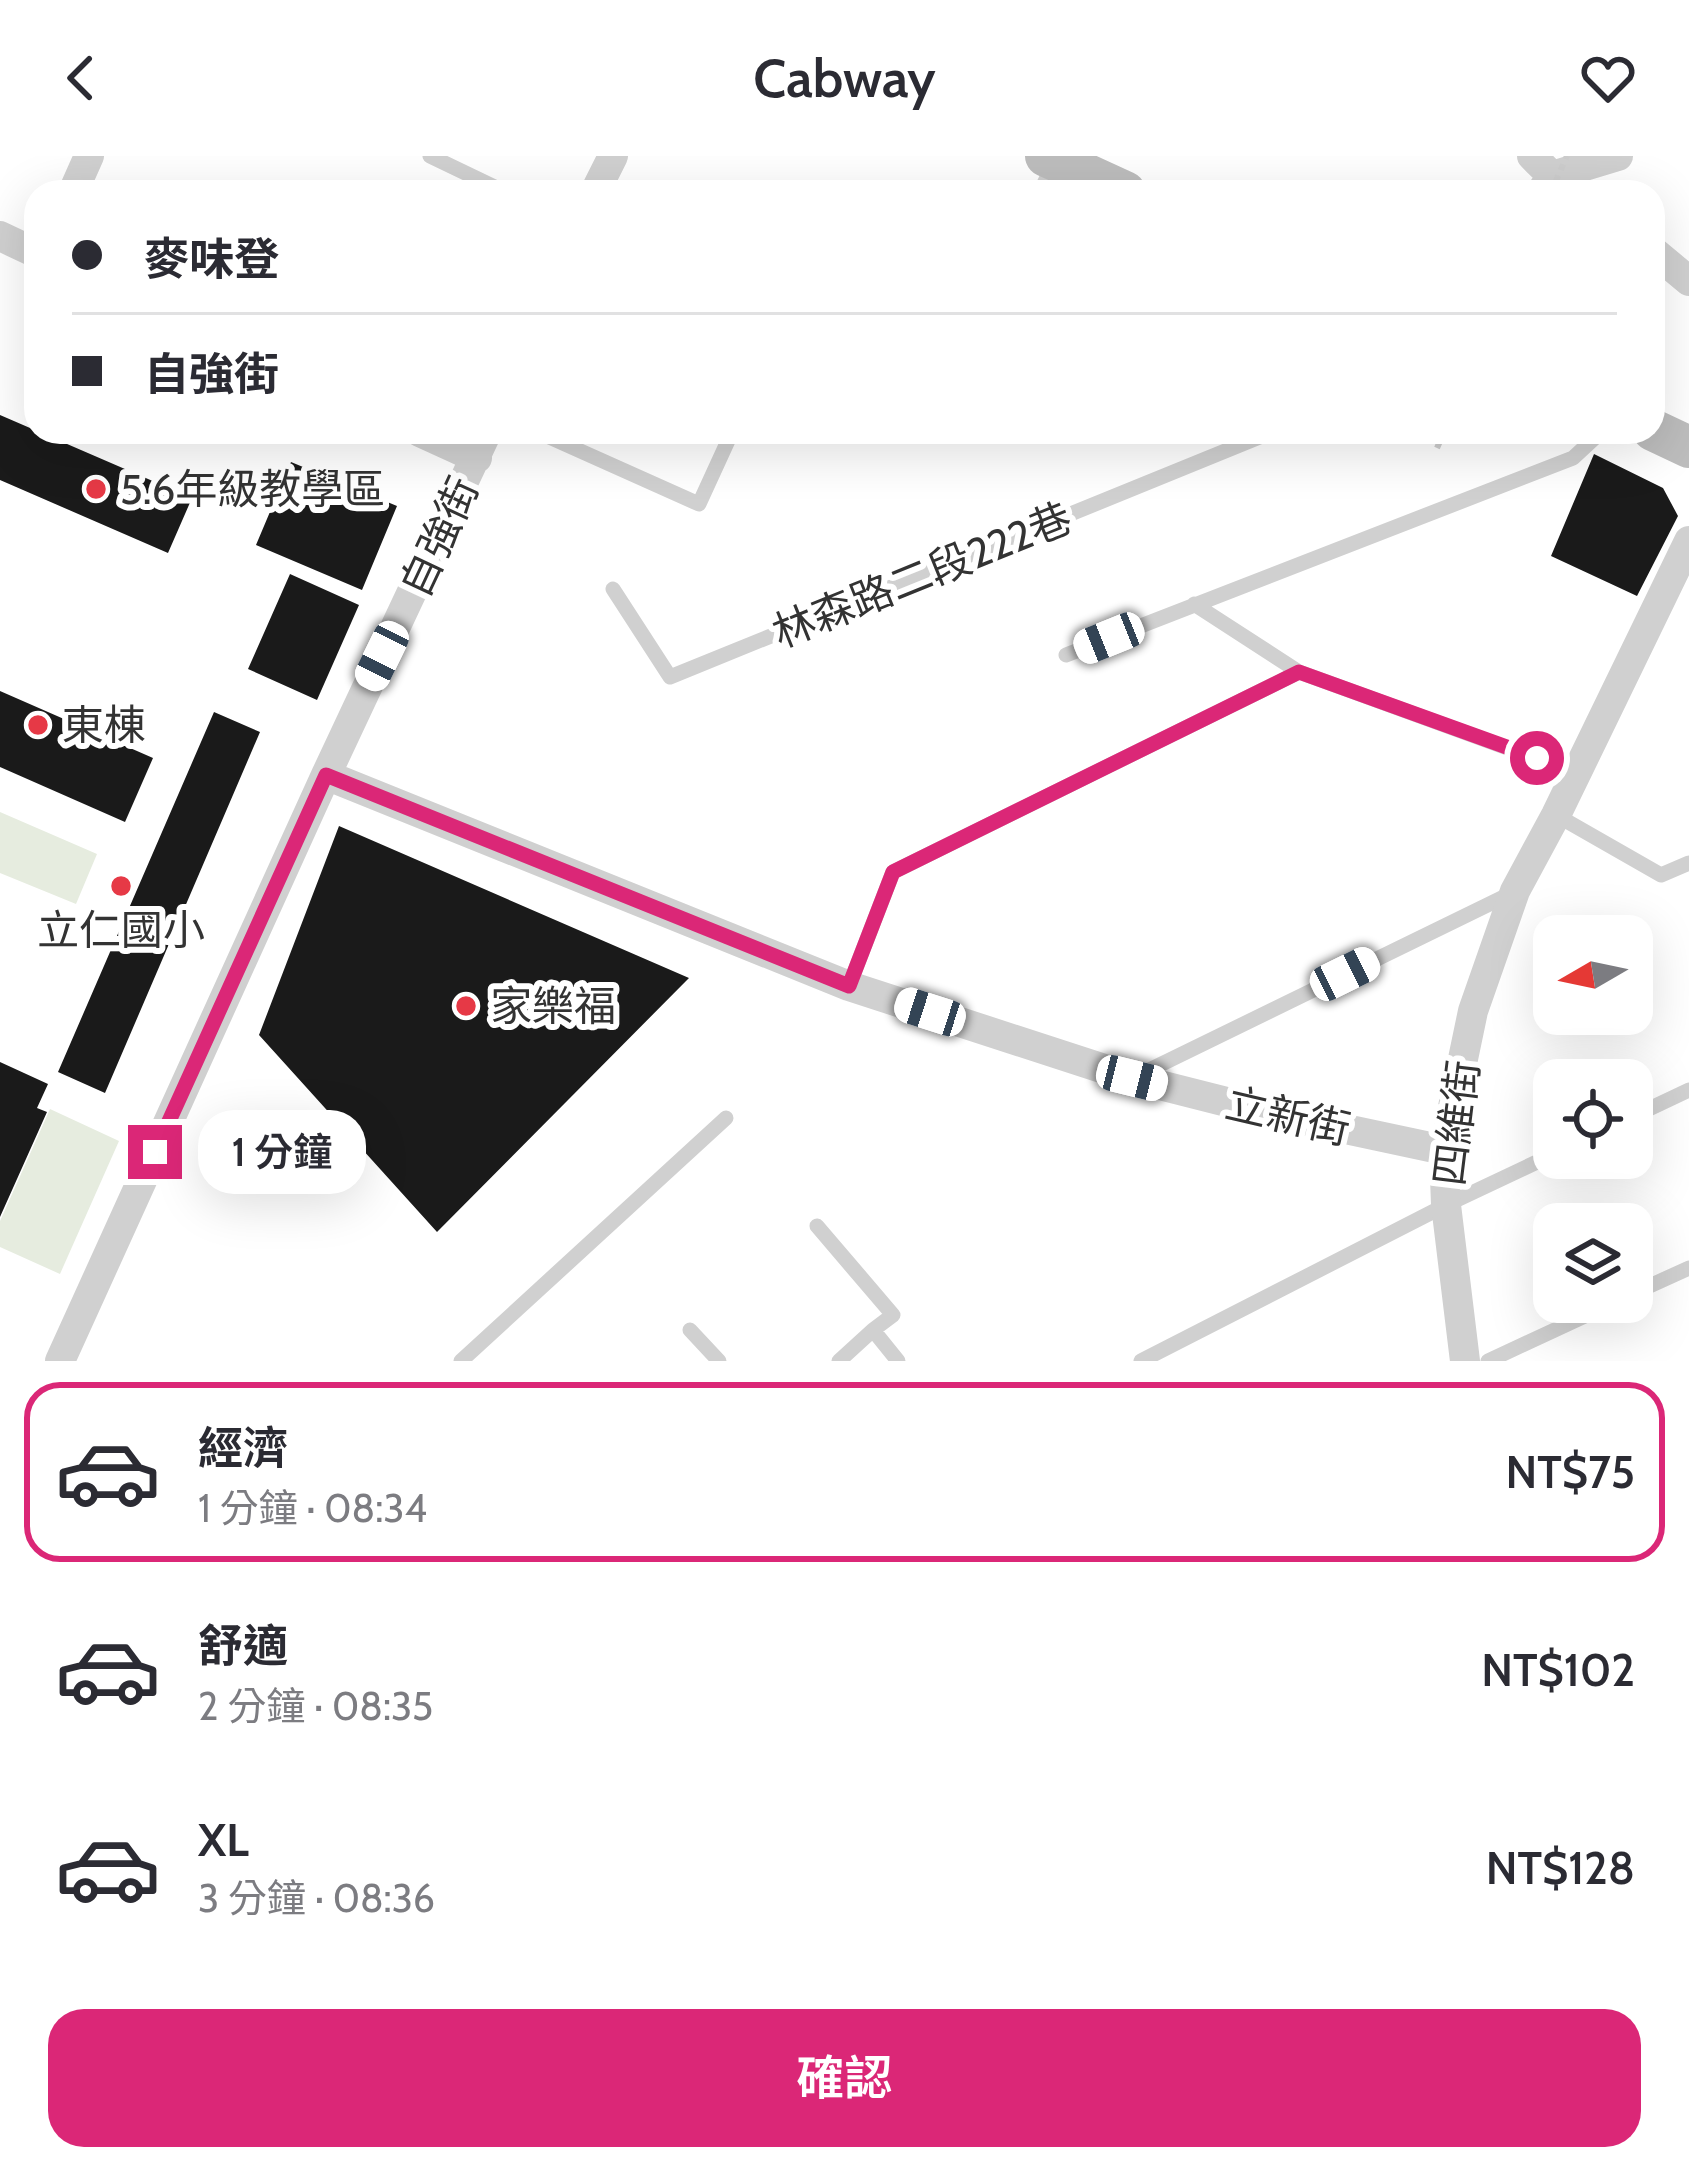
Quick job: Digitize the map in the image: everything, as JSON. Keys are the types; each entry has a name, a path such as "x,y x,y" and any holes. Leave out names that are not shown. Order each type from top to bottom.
{"main road":[{"path":"1047,169 1084,180"}],"street":[{"path":"1553,177 1610,158"},
{"path":"1665,261 1689,281"},
{"name":"自強街","path":"60,1361 326,775 482,445"},
{"name":"四維街","path":"1465,1361 1444,1150 1473,1011 1515,891 1689,541"},
{"name":"立新街","path":"326,775 849,986 1132,1078 1444,1150"}],"lane":[{"path":"430,156 480,180"},
{"path":"565,444 699,504 726,444"},
{"name":"林森路二段222巷","path":"613,589 670,677 1243,444"},
{"path":"1066,655 1573,458 1588,444"},
{"path":"1194,604 1299,672 1576,773"},
{"path":"849,986 893,872 1299,672"},
{"path":"1556,815 1661,875 1689,863"},
{"path":"1132,1078 1515,891"},
{"path":"1653,1107 1689,1090"},
{"path":"461,1361 726,1118"},
{"path":"1141,1361 1533,1164"},
{"path":"817,1226 893,1315 839,1361"},
{"path":"1653,1284 1689,1268"},
{"path":"1488,1361 1570,1323"},
{"path":"691,1330 719,1361"},
{"path":"872,1330 898,1361"}],"path":[{"path":"1437,448 1439,444"}],"shaded area":[{"path":"0,812 97,854 76,904 0,873"},
{"path":"50,1109 119,1141 60,1274 0,1247 0,1221"}],"building":[{"name":"5.6年級教學區","path":"0,415 24,425 24,444 67,444 192,498 168,553 0,480"},
{"path":"1594,454 1663,488 1678,516 1637,596 1551,556"},
{"path":"291,462 397,506 362,590 256,545"},
{"path":"290,574 359,605 317,700 248,669"},
{"name":"東棟","path":"0,691 153,758 125,822 0,767"},
{"path":"214,712 260,732 105,1093 58,1072"},
{"name":"家樂福","path":"339,826 689,978 437,1232 259,1035"},
{"path":"0,1062 48,1084 37,1108 47,1112 0,1217"}],"place":[{"name":"5.6年級教學區","path":"96,489"},
{"name":"東棟","path":"38,725"},
{"name":"立仁國小","path":"121,886"},
{"name":"家樂福","path":"466,1006"}],"route":[{"path":"155,1152 326,775 849,986 893,872 1299,672 1537,758"}]}
